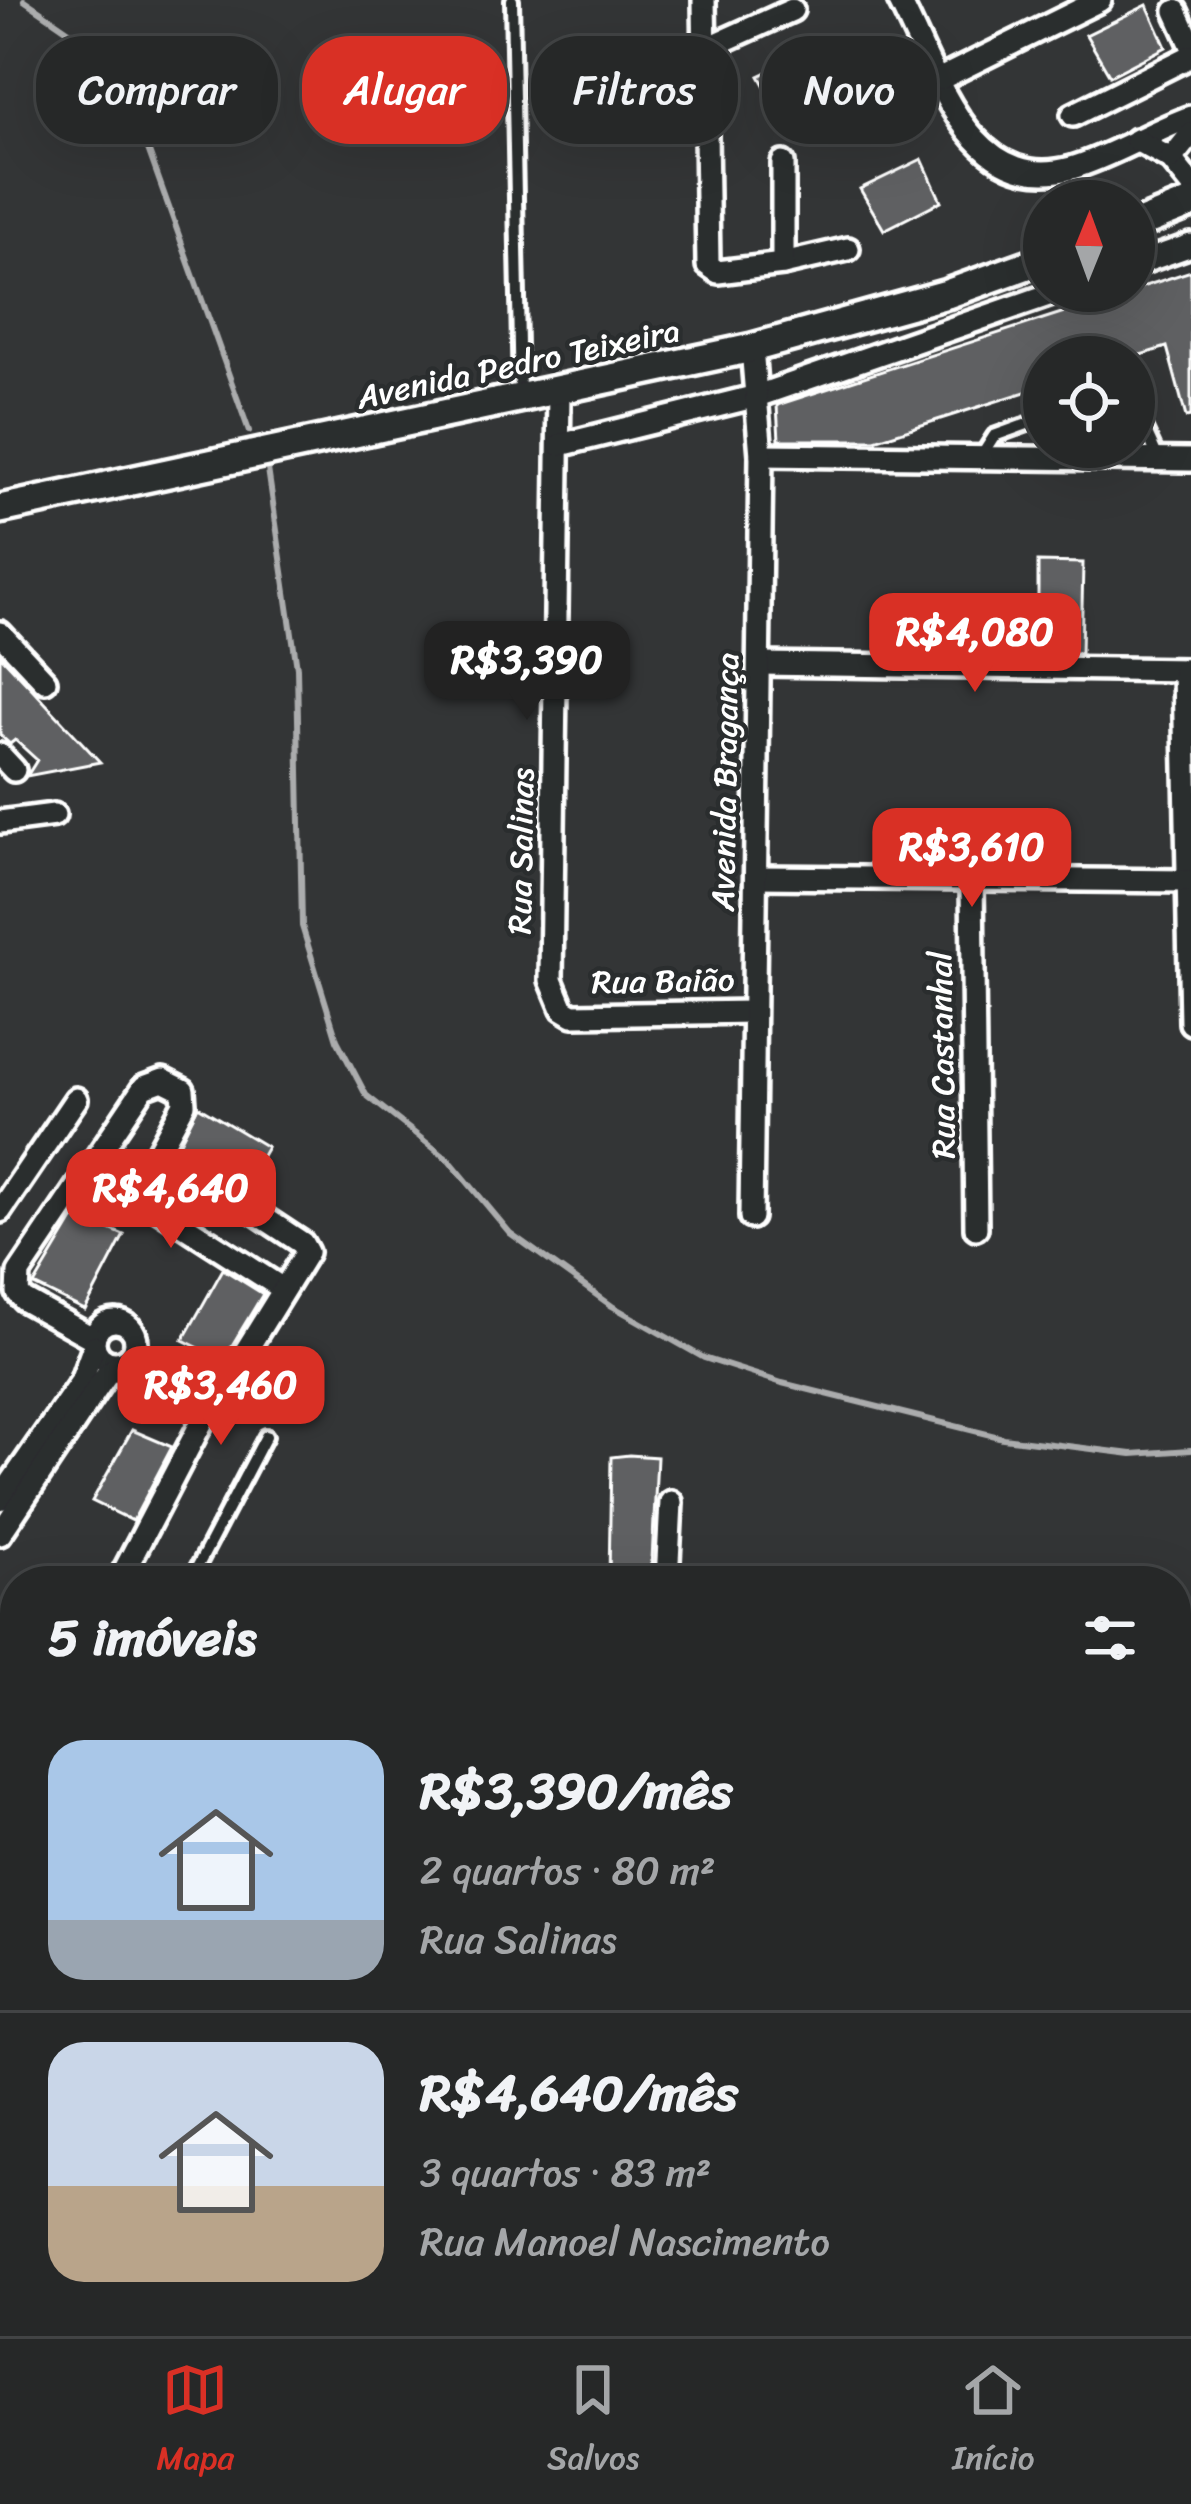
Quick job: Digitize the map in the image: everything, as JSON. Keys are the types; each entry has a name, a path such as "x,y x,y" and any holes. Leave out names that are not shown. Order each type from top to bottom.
{"street":[{"path":"703,36 704,0"},
{"path":"899,0 965,131 983,151 1009,166 1052,171 1075,167 1191,117"},
{"path":"940,79 1100,0"},
{"path":"734,36 791,10"},
{"path":"1176,11 1191,44"},
{"path":"1073,115 1191,56"},
{"path":"1171,159 1191,134"},
{"path":"1136,140 1171,159 1191,184"},
{"path":"705,144 708,265 718,272 783,264 848,248"},
{"path":"783,163 783,264"},
{"path":"1155,217 1191,202"},
{"path":"1155,258 1191,245"},
{"name":"Avenida Pedro Teixeira","path":"0,509 752,348 947,294 1023,267"},
{"path":"560,445 758,397 1023,304"},
{"name":"Avenida Bragança","path":"751,1217 760,455 752,348"},
{"name":"Rua Salinas","path":"559,392 551,980 563,1009 573,1015"},
{"path":"760,455 1191,460"},
{"path":"0,633 45,681"},
{"path":"759,664 1187,670 1191,1023"},
{"path":"0,822 54,815"},
{"path":"756,877 1189,881"},
{"name":"Rua Castanhal","path":"972,881 976,1228"},
{"name":"Rua Baião","path":"573,1015 753,1012"},
{"path":"127,1566 206,1414 200,1396 127,1358 102,1358 94,1343 23,1300 17,1283 144,1087 163,1080 183,1090 184,1104 135,1194"},
{"path":"0,1211 76,1099"},
{"path":"90,1165 283,1289"},
{"path":"237,1200 307,1248 244,1354"},
{"path":"0,1499 81,1382 100,1327 119,1321 135,1334 127,1358 106,1376 0,1534"},
{"path":"668,1566 671,1502"}],"lane":[{"path":"512,0 520,400"},
{"path":"980,458 994,436 1023,426"},
{"path":"1155,453 1159,460"},
{"path":"198,1566 266,1436"}],"building":[{"path":"1147,5 1166,47 1110,76 1086,35"},
{"path":"922,159 941,201 884,230 860,189"},
{"path":"1191,271 1191,416 1186,417 1167,347 1155,351 1155,336 1023,336 1023,393 875,440 779,440 777,405 1064,312 1155,312 1155,283"},
{"path":"1038,562 1083,563 1081,653 1038,653"},
{"path":"0,655 100,762 27,776 37,760 15,740 10,744 0,735"},
{"path":"198,1106 267,1147 244,1187 228,1188 174,1154"},
{"path":"76,1215 124,1235 85,1310 34,1285"},
{"path":"223,1269 263,1294 231,1347 234,1365 183,1340"},
{"path":"132,1430 172,1447 133,1521 92,1501"},
{"path":"611,1457 657,1457 652,1566 609,1566"}],"waterway":[{"path":"24,0 97,50 138,121 249,431"},
{"path":"268,469 297,668 302,926 337,1040 366,1095 450,1161 510,1233 612,1306 704,1358 782,1383 1003,1438 1132,1454 1191,1450"}]}
